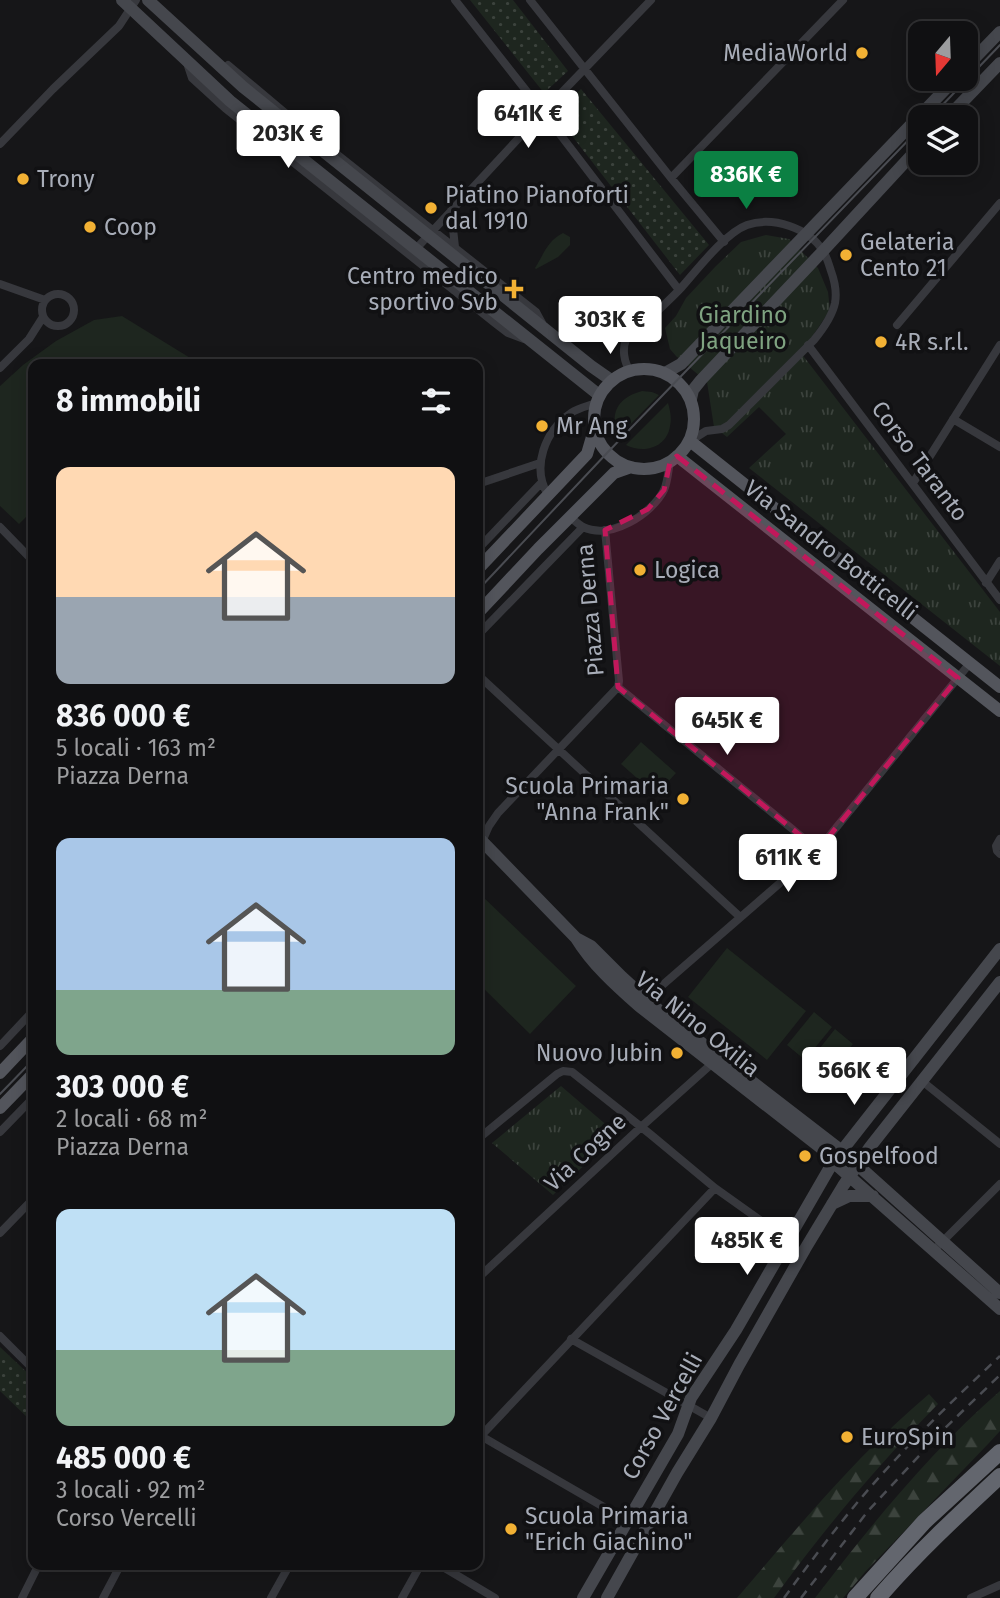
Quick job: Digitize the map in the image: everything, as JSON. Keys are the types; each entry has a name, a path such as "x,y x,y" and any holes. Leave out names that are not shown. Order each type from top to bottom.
{"highway":[{"path":"978,1471 1000,1444"},
{"path":"855,1598 897,1550 1000,1452"},
{"path":"878,1598 939,1534 1000,1476"}],"main road":[{"path":"148,0 243,88 431,232 545,329 611,380"},
{"path":"129,3 230,101 413,253 531,341 598,399"},
{"path":"978,55 1000,32"},
{"path":"960,105 1000,63"},
{"path":"664,373 681,364 944,91"},
{"path":"691,399 693,390 701,380 908,159"},
{"path":"673,459 653,468 631,467 609,456 598,442 593,417 598,399 611,380 630,371 645,369 664,373 677,380 691,399 695,418 690,441"},
{"path":"483,564 587,454 594,430"},
{"name":"Piazza Derna","path":"673,459 690,441"},
{"name":"Via Sandro Botticelli","path":"690,441 1000,687"},
{"name":"Via Sandro Botticelli","path":"673,459 1000,711"},
{"path":"483,608 614,473 631,467"},
{"name":"Via Nino Oxilia","path":"483,847 576,938 585,953 615,984 842,1151 938,1245"},
{"name":"Corso Vercelli","path":"583,1598 678,1434 699,1385 736,1330 834,1162 1000,948"},
{"name":"Corso Vercelli","path":"607,1598 832,1204 858,1164 1000,982"},
{"path":"0,1073 28,1043"},
{"name":"Via Nino Oxilia","path":"716,1060 821,1148 873,1196 938,1245"},
{"path":"0,1108 28,1079"},
{"path":"832,1204 849,1196 873,1196"},
{"path":"938,1245 1000,1293"},
{"path":"938,1245 1000,1309"}],"street":[{"path":"456,0 679,290"},
{"path":"530,0 724,242"},
{"path":"413,253 651,0"},
{"path":"671,178 843,0"},
{"path":"0,144 119,26 129,3"},
{"path":"897,325 1000,203"},
{"path":"451,211 455,247"},
{"name":"Piazza Derna","path":"630,371 624,353 626,340 679,290 724,242 744,226 760,223 791,227 807,234 823,251 835,282 835,301 829,320 727,427 706,431 690,441"},
{"path":"431,232 455,247 536,312 545,329"},
{"path":"0,284 45,300"},
{"path":"29,339 53,326 67,324 73,317 75,308 71,300 64,295 54,295 45,300 43,317 53,326"},
{"path":"0,368 29,339 43,317"},
{"name":"Corso Taranto","path":"808,345 1000,600"},
{"path":"913,483 1000,345"},
{"path":"548,495 542,482 540,463 544,446 561,422 573,412 598,399"},
{"path":"953,419 1000,447"},
{"name":"Piazza Derna","path":"570,517 583,527 605,530 633,521 657,499 666,484 673,459"},
{"path":"483,482 540,463"},
{"path":"483,544 542,482"},
{"path":"500,525 528,516"},
{"path":"0,527 28,556"},
{"path":"483,630 583,527"},
{"name":"Piazza Derna","path":"605,530 618,687"},
{"path":"986,583 1000,561"},
{"path":"642,1003 818,850 970,663"},
{"path":"483,680 739,916"},
{"path":"483,836 496,816 618,687 818,850"},
{"path":"1000,839 996,846 1000,854"},
{"path":"0,1046 28,1016"},
{"name":"Via Cogne","path":"483,1273 716,1060"},
{"path":"483,1135 557,1073 566,1071 577,1075 715,1188 788,1240"},
{"path":"922,1081 1000,1144"},
{"path":"0,1132 28,1103"},
{"path":"938,1245 1000,1184"},
{"path":"483,1432 715,1188"},
{"path":"0,1233 28,1204"},
{"path":"0,1336 28,1364"},
{"path":"571,1339 711,1418"},
{"path":"483,1438 628,1521"},
{"path":"22,1598 36,1570"},
{"path":"103,1598 118,1570"},
{"path":"271,1598 287,1570"},
{"path":"402,1598 418,1570"},
{"path":"448,1570 495,1598"},
{"path":"971,1598 1000,1585"}],"highlighted area":[{"path":"677,456 958,678 818,850 618,687 605,530 648,509 664,490 670,462"}],"green space":[{"path":"470,0 513,0 568,71 544,93"},
{"path":"581,89 709,245 680,275 555,114"},
{"path":"563,233 570,237 570,245 558,257 536,269 549,244"},
{"name":"Giardino Jaqueiro","path":"766,235 789,239 818,268 828,292 830,310 801,353 1000,612 1000,666 749,468 786,434 759,407 727,437 714,427 707,382 670,349 665,328 676,316 686,298 741,242"},
{"path":"122,316 192,359 31,359 56,341 94,320"},
{"path":"28,361 28,515 19,524 0,506 0,386"},
{"path":"642,391 659,395 619,436 615,420 618,407 627,397"},
{"path":"668,403 671,423 664,440 647,449 626,445"},
{"path":"641,742 676,773 656,795 621,764"},
{"path":"483,897 576,986 530,1034 483,988"},
{"path":"727,948 806,1011 767,1060 688,997"},
{"path":"814,1012 832,1027 805,1060 787,1045"},
{"path":"835,1029 853,1044 825,1077 808,1063"},
{"path":"561,1086 617,1134 553,1195 492,1143"},
{"path":"0,1347 28,1373 28,1418 0,1391"},
{"path":"1000,1391 1000,1431 843,1598 815,1598 902,1490 949,1439"},
{"path":"929,1394 938,1404 852,1498 774,1598 737,1598 853,1466"}],"tram line":[{"path":"942,105 1000,45"},
{"path":"483,585 908,140"},
{"path":"0,1094 28,1065"}],"railway":[{"path":"784,1598 881,1475 934,1419 1000,1356"},
{"path":"801,1598 868,1511 942,1431 1000,1375"}],"place":[{"name":"MediaWorld","path":"862,53"},
{"name":"Trony","path":"23,179"},
{"name":"Piatino Pianoforti dal 1910","path":"431,208"},
{"name":"Coop","path":"90,227"},
{"name":"Gelateria Cento 21","path":"846,255"},
{"name":"Centro medico sportivo Svb","path":"514,289"},
{"name":"4R s.r.l.","path":"881,342"},
{"name":"Mr Ang","path":"542,426"},
{"name":"Logica","path":"640,570"},
{"name":"Scuola Primaria \"Anna Frank\"","path":"683,799"},
{"name":"Nuovo Jubin","path":"677,1053"},
{"name":"Gospelfood","path":"805,1156"},
{"name":"EuroSpin","path":"847,1437"},
{"name":"Scuola Primaria \"Erich Giachino\"","path":"511,1529"}]}
